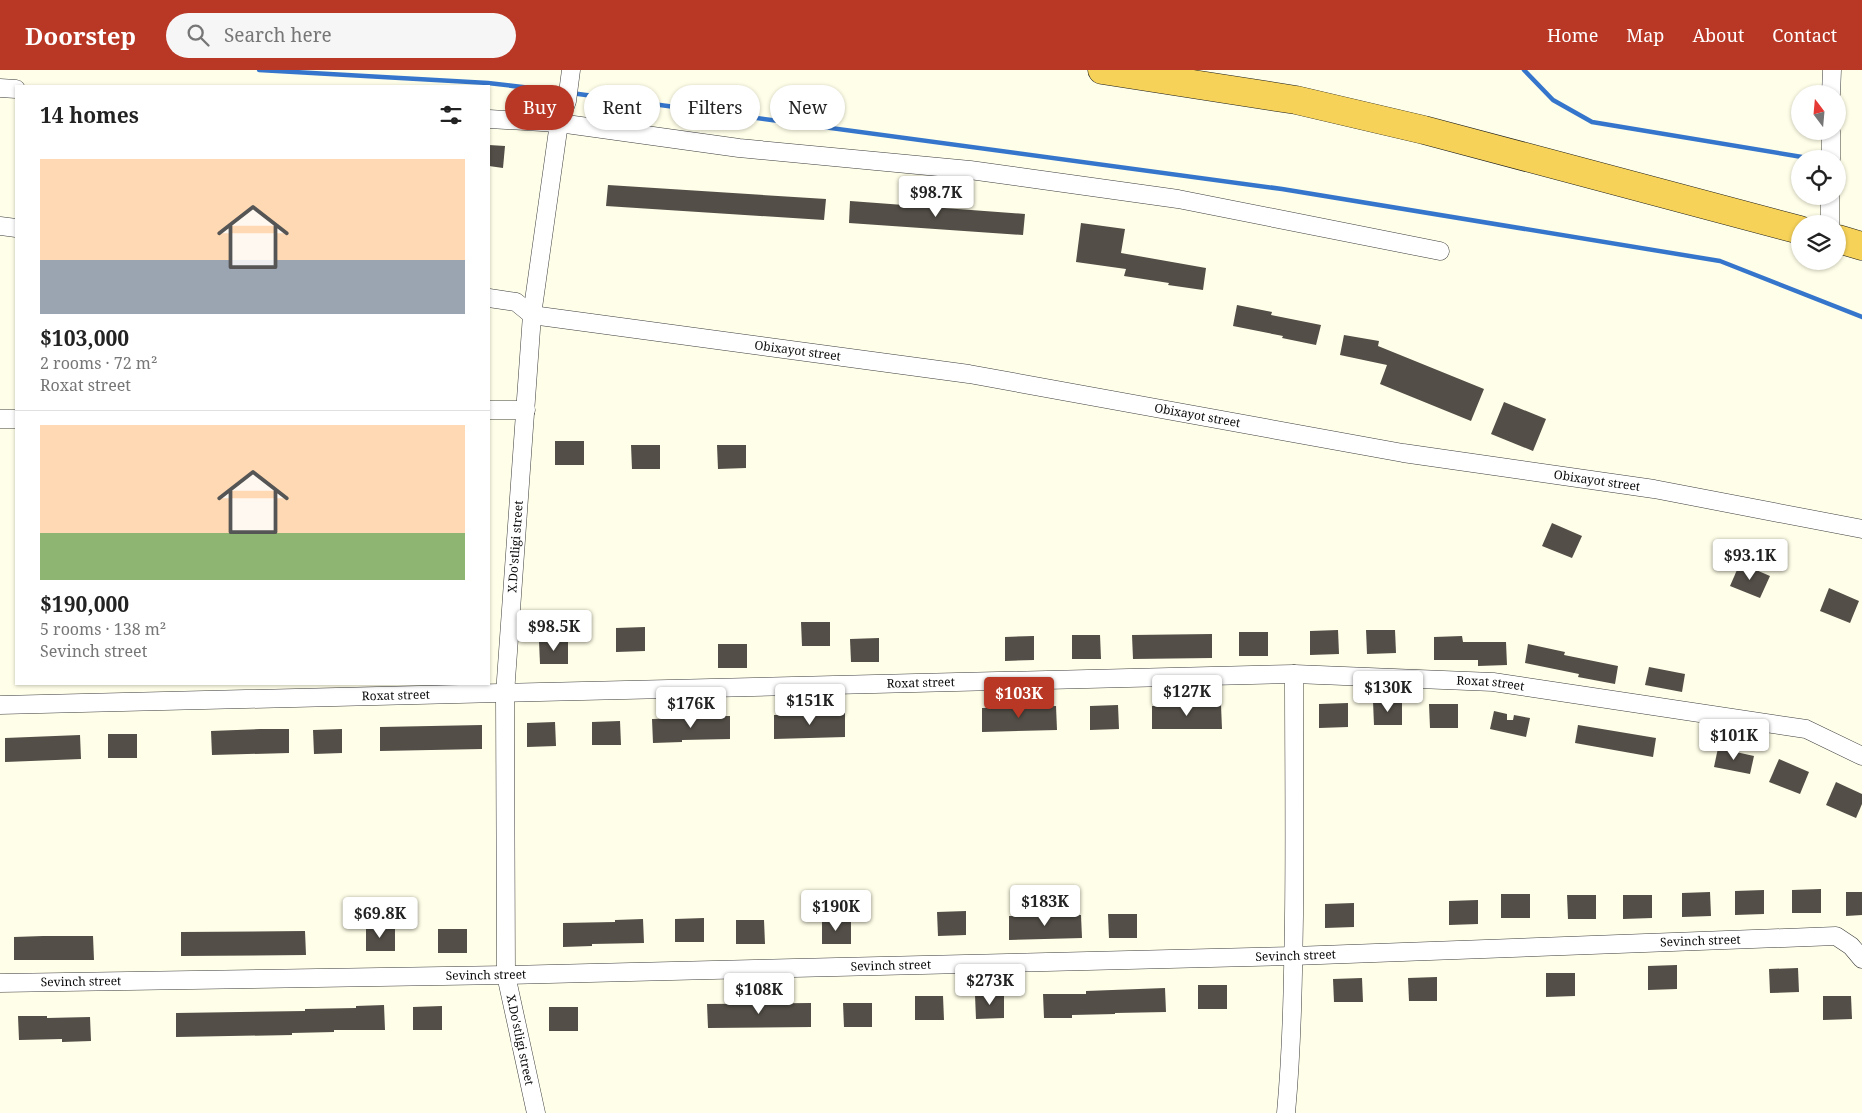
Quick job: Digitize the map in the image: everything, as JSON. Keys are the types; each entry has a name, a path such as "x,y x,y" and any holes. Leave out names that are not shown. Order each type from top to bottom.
{"highway":[{"path":"1102,70 1296,100 1424,130 1791,228"},
{"path":"1846,242 1862,246"}],"street":[{"name":"X.Do'stligi street","path":"569,85 571,70"},
{"path":"1831,85 1832,70"},
{"path":"0,88 15,89"},
{"path":"490,119 505,120"},
{"path":"574,126 739,148 970,170 1118,190 1178,199 1440,251"},
{"name":"X.Do'stligi street","path":"536,1113 506,975 505,694 532,315 558,130"},
{"path":"0,226 15,228"},
{"path":"490,298 516,302 532,315"},
{"name":"Obixayot street","path":"532,315 559,317 969,374 1403,453 1654,490 1862,529"},
{"path":"490,410 526,410"},
{"path":"0,419 15,419"},
{"path":"1286,1113 1290,1070 1293,956 1294,674"},
{"name":"Roxat street","path":"0,704 505,694 1294,674 1493,682 1806,730 1862,756"},
{"name":"Sevinch street","path":"0,983 506,975 1293,956 1836,936 1851,946 1862,959"}],"building":[{"path":"490,145 505,146 503,168 490,166"},
{"path":"608,185 826,199 824,220 606,206"},
{"path":"850,201 1025,214 1023,235 849,223"},
{"path":"1081,223 1125,229 1121,253 1206,268 1203,290 1124,276 1126,269 1076,262"},
{"path":"1237,305 1272,312 1271,315 1321,325 1316,345 1233,326"},
{"path":"1344,335 1379,341 1378,346 1484,389 1471,421 1380,384 1387,365 1340,355"},
{"path":"1504,402 1546,419 1533,451 1491,434"},
{"path":"555,441 584,441 584,465 555,465"},
{"path":"631,445 660,445 660,469 632,469"},
{"path":"717,445 746,445 746,468 718,469"},
{"path":"1552,523 1582,536 1572,558 1542,546"},
{"path":"1740,563 1770,576 1760,598 1730,586"},
{"path":"1829,588 1859,601 1850,623 1820,611"},
{"path":"801,622 830,622 830,646 802,646"},
{"path":"645,627 645,651 616,652 616,628"},
{"path":"1338,630 1339,654 1310,655 1310,631"},
{"path":"1366,630 1395,630 1396,653 1367,654"},
{"path":"1239,632 1268,632 1268,656 1239,656"},
{"path":"1212,634 1212,658 1133,659 1132,635"},
{"path":"1072,635 1100,635 1101,659 1072,659"},
{"path":"1034,636 1034,660 1005,661 1005,637"},
{"path":"1462,636 1463,642 1506,642 1507,665 1478,666 1478,660 1434,660 1434,637"},
{"path":"879,638 879,662 851,662 850,639"},
{"path":"568,640 568,664 540,664 539,641"},
{"path":"718,644 747,644 747,668 718,668"},
{"path":"1528,644 1565,652 1564,655 1618,666 1615,684 1578,677 1579,674 1525,663"},
{"path":"1649,667 1685,674 1682,692 1645,685"},
{"path":"1373,701 1402,701 1402,725 1374,725"},
{"path":"1348,703 1348,727 1319,728 1319,704"},
{"path":"1429,704 1458,704 1458,728 1430,728"},
{"path":"1118,705 1119,729 1090,730 1090,706"},
{"path":"1221,705 1222,729 1152,729 1152,706"},
{"path":"1056,706 1057,730 982,732 982,708"},
{"path":"1494,711 1507,714 1507,720 1513,720 1514,715 1530,718 1526,737 1490,729"},
{"path":"845,713 845,737 774,739 774,715"},
{"path":"701,716 730,716 730,739 653,743 652,719 701,718"},
{"path":"620,721 621,745 592,745 592,722"},
{"path":"555,722 556,746 527,747 527,723"},
{"path":"482,725 482,749 380,751 380,727"},
{"path":"1578,725 1656,738 1653,757 1575,743"},
{"path":"289,729 289,753 212,755 211,731"},
{"path":"342,729 342,753 314,754 313,730"},
{"path":"108,734 137,734 137,758 108,758"},
{"path":"80,735 81,759 5,762 5,738"},
{"path":"1718,748 1754,756 1750,774 1714,767"},
{"path":"1779,759 1809,772 1800,794 1769,782"},
{"path":"1836,782 1862,794 1862,804 1856,818 1826,805"},
{"path":"1821,889 1821,913 1792,913 1792,890"},
{"path":"1764,890 1764,914 1735,915 1735,891"},
{"path":"1710,892 1711,916 1682,917 1682,893"},
{"path":"1846,892 1862,892 1862,915 1846,916"},
{"path":"1501,894 1530,894 1530,918 1501,918"},
{"path":"1567,895 1596,895 1596,919 1568,919"},
{"path":"1623,895 1652,895 1652,918 1623,919"},
{"path":"1478,900 1478,924 1449,925 1449,901"},
{"path":"1354,903 1354,927 1325,928 1325,904"},
{"path":"966,911 966,935 938,936 937,912"},
{"path":"1108,914 1137,914 1137,938 1109,938"},
{"path":"1081,915 1082,938 1009,940 1009,916"},
{"path":"704,918 704,942 675,942 675,919"},
{"path":"643,919 644,943 592,944 592,946 563,947 563,923 615,922 615,920"},
{"path":"736,920 764,920 765,944 736,944"},
{"path":"822,920 851,920 851,944 822,944"},
{"path":"366,927 395,927 395,951 366,951"},
{"path":"438,929 467,929 467,953 438,953"},
{"path":"305,931 306,955 181,956 181,932"},
{"path":"93,936 94,960 14,960 14,937"},
{"path":"1677,965 1677,989 1648,990 1648,966"},
{"path":"1798,968 1799,992 1770,993 1769,969"},
{"path":"1546,973 1575,973 1575,996 1546,997"},
{"path":"1437,977 1437,1001 1409,1001 1408,978"},
{"path":"1362,978 1363,1002 1334,1002 1333,979"},
{"path":"1198,985 1227,985 1227,1009 1198,1009"},
{"path":"1165,988 1166,1012 1072,1015 1072,1018 1044,1018 1043,994 1086,994 1086,991"},
{"path":"1004,994 1004,1018 976,1019 975,995"},
{"path":"915,996 943,996 944,1020 915,1020"},
{"path":"1823,996 1851,996 1852,1019 1823,1020"},
{"path":"811,1003 811,1027 708,1028 707,1004"},
{"path":"843,1003 872,1003 872,1027 844,1027"},
{"path":"384,1005 385,1030 334,1030 334,1032 292,1033 292,1035 176,1037 176,1013 305,1011 305,1009 356,1008 356,1006"},
{"path":"442,1006 442,1030 413,1030 413,1007"},
{"path":"549,1007 578,1007 578,1031 549,1031"},
{"path":"18,1016 47,1016 47,1018 90,1017 91,1041 62,1042 62,1039 19,1040"}],"waterway":[{"path":"259,70 505,85"},
{"path":"1524,70 1553,100 1592,122 1791,155"},
{"path":"574,93 1282,189 1720,261 1862,317"}]}
